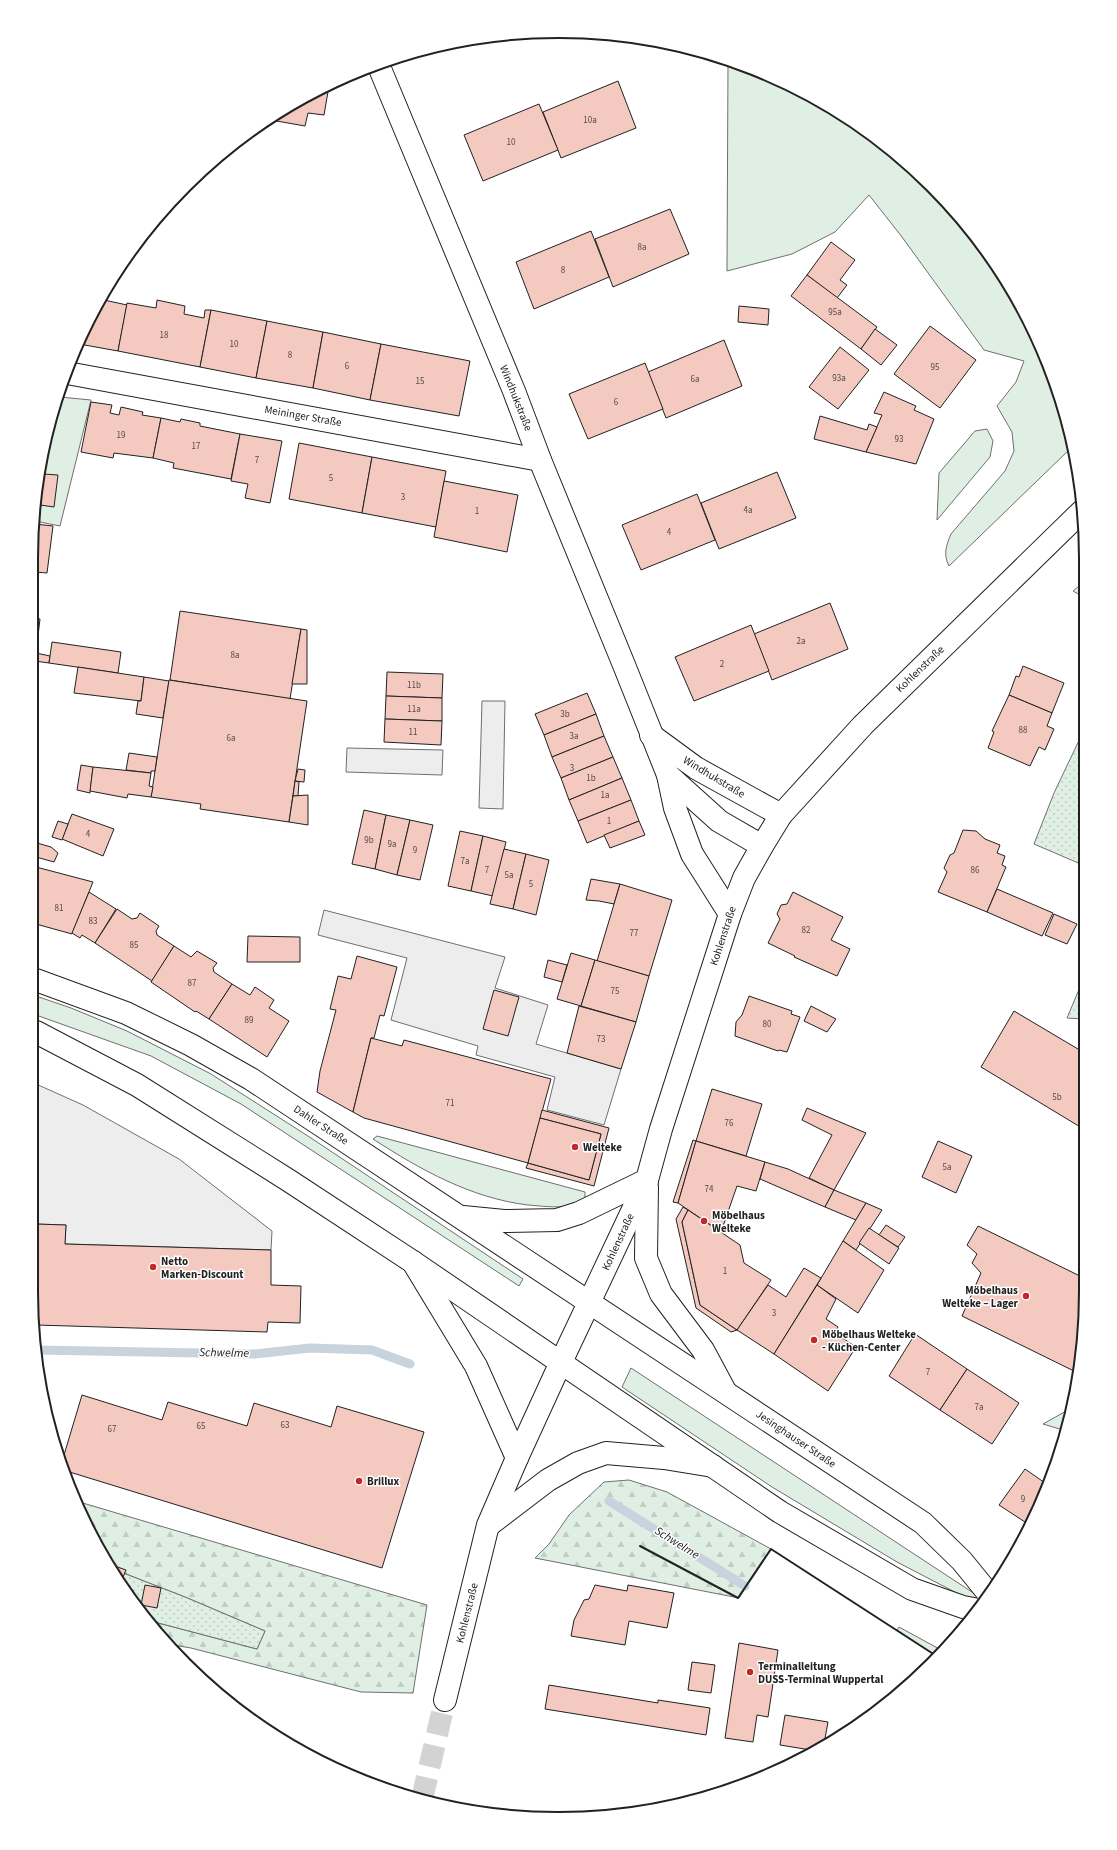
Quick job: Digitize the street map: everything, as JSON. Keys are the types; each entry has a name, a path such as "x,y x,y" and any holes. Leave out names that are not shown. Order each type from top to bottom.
{"main road":[{"name":"Windhukstraße","path":"380,70 514,391 540,460 624,665 650,734 668,775 675,808 692,854 730,914"},
{"name":"Meininger Straße","path":"72,374 540,460"},
{"name":"Kohlenstraße","path":"445,1700 488,1526 517,1458 646,1180 663,1122 730,914 744,878 762,846 782,816 863,725 1077,516"},
{"name":"Windhukstraße","path":"650,734 696,768 782,816"},
{"name":"Windhukstraße","path":"668,775 719,821 762,846"},
{"name":"Dahler Straße","path":"38,981 126,1013 191,1045 251,1079 589,1302"},
{"path":"38,1033 137,1085 414,1262 780,1512 912,1589 971,1608"},
{"path":"460,1216 504,1221 557,1220 579,1213 646,1180 646,1258 661,1294 703,1350 726,1393"},
{"path":"414,1262 476,1366 517,1458"},
{"name":"Jesinghauser Straße","path":"589,1302 922,1523 962,1561 985,1589"},
{"path":"488,1526 548,1480 578,1463 606,1453 664,1458 713,1466"}],"green space":[{"path":"728,67 789,92 848,126 902,167 927,190 950,215 991,269 1025,328 1051,391 1068,451 949,566 946,558 946,550 951,534 1005,471 1014,451 1012,432 997,406 1016,382 1024,361 984,350 902,237 869,195 835,232 792,254 727,271"},
{"path":"64,397 91,400 60,526 39,522 42,491 56,424"},
{"path":"987,429 993,441 990,457 937,520 939,473 975,431"},
{"path":"1079,586 1079,594 1073,591"},
{"path":"1079,740 1079,863 1034,844 1054,793"},
{"path":"1079,990 1079,1019 1067,1018"},
{"path":"38,997 71,1008 127,1031 211,1074 311,1138 523,1279 519,1286 241,1104 151,1056 38,1016"},
{"path":"377,1136 585,1192 585,1199 568,1206 553,1207 528,1205 486,1196 428,1172 373,1139"},
{"path":"631,1368 975,1594 978,1599 974,1602 897,1562 772,1487 622,1387"},
{"path":"1064,1412 1060,1429 1043,1424"},
{"path":"629,1480 667,1492 771,1549 739,1598 535,1558 549,1544 569,1515 604,1482"},
{"path":"84,1503 427,1605 413,1693 361,1692 177,1646 157,1623 257,1649 265,1631 120,1572 108,1552"},
{"path":"120,1572 265,1631 257,1649 157,1623"},
{"path":"899,1627 938,1648 933,1654 897,1630"}],"shaded area":[{"path":"482,701 505,701 503,809 479,808"},
{"path":"347,748 443,750 442,775 346,772"},
{"path":"324,910 505,957 495,988 548,1005 536,1044 621,1069 604,1125 547,1110 555,1077 476,1055 478,1046 391,1020 407,958 318,935"},
{"path":"38,1085 83,1105 179,1159 272,1231 271,1250 65,1244 66,1225 38,1224"}],"building":[{"path":"618,81 636,128 561,158 543,112"},
{"path":"328,92 324,115 308,113 305,126 277,121"},
{"path":"539,104 558,150 483,181 464,135"},
{"path":"670,209 689,254 613,287 595,239"},
{"path":"591,231 609,277 534,309 516,262"},
{"path":"831,242 855,260 840,280 847,285 837,298 807,275"},
{"path":"807,275 877,327 861,349 791,296"},
{"path":"157,300 185,306 184,314 204,318 205,310 211,310 200,367 118,351 127,303 156,308"},
{"path":"107,301 127,305 118,351 84,345"},
{"path":"739,306 769,309 768,325 738,322"},
{"path":"211,310 267,321 256,378 200,367"},
{"path":"267,321 323,332 313,388 256,378"},
{"path":"930,326 976,360 940,408 894,374"},
{"path":"875,329 897,345 881,365 861,349"},
{"path":"323,332 381,344 370,400 313,388"},
{"path":"724,340 742,386 666,418 648,372"},
{"path":"381,344 470,361 459,416 370,400"},
{"path":"840,347 869,370 838,409 809,387"},
{"path":"645,363 663,409 588,439 569,394"},
{"path":"884,392 916,406 914,410 934,419 916,464 866,452 882,415 874,413"},
{"path":"91,402 112,405 110,413 119,415 121,407 143,412 142,415 161,418 153,458 114,453 113,458 81,452"},
{"path":"820,416 867,430 869,424 877,427 866,452 814,439"},
{"path":"161,418 180,422 181,419 200,423 200,426 240,434 231,479 173,468 174,463 153,458"},
{"path":"240,434 282,441 270,503 245,498 248,484 231,481"},
{"path":"299,443 372,457 362,513 289,499"},
{"path":"372,457 446,471 436,527 362,513"},
{"path":"777,472 796,518 719,549 701,503"},
{"path":"45,474 58,475 54,507 41,505"},
{"path":"444,481 518,495 507,552 434,537"},
{"path":"697,494 715,540 641,570 622,525"},
{"path":"39,524 53,526 47,573 38,572"},
{"path":"830,603 848,649 772,680 754,634"},
{"path":"180,611 301,629 290,699 170,680"},
{"path":"38,619 40,619 38,636"},
{"path":"751,625 769,671 694,701 675,657"},
{"path":"301,629 307,630 307,684 292,684"},
{"path":"52,642 121,652 118,673 49,663"},
{"path":"38,653 50,656 49,663 38,661"},
{"path":"1023,666 1064,683 1052,713 1009,695 1016,676 1019,677"},
{"path":"78,667 144,677 141,701 74,693"},
{"path":"387,672 443,674 442,698 386,696"},
{"path":"144,677 169,681 163,718 136,714 138,701 141,701"},
{"path":"169,680 307,701 289,822 200,809 201,804 151,797"},
{"path":"587,693 596,714 544,735 535,714"},
{"path":"1009,695 1052,713 1047,726 1054,729 1045,750 1039,747 1030,766 988,748 994,732 992,731"},
{"path":"386,696 442,698 442,721 385,719"},
{"path":"596,714 604,736 552,757 544,735"},
{"path":"385,719 442,721 441,745 384,742"},
{"path":"604,736 613,757 561,778 552,757"},
{"path":"129,753 157,757 155,771 151,771 151,773 126,770"},
{"path":"613,757 622,778 569,800 561,778"},
{"path":"81,765 93,767 90,793 77,790"},
{"path":"93,767 151,773 149,786 153,787 151,797 128,794 127,798 90,791"},
{"path":"298,769 305,770 304,782 295,781"},
{"path":"622,778 631,800 578,821 569,800"},
{"path":"295,781 299,782 298,796 293,796"},
{"path":"308,795 308,825 289,822 293,796"},
{"path":"631,800 639,821 587,843 578,821"},
{"path":"364,810 386,815 375,869 352,864"},
{"path":"72,814 114,829 103,856 62,839"},
{"path":"386,815 410,820 397,875 375,869"},
{"path":"410,820 433,825 420,880 397,875"},
{"path":"58,821 68,824 62,840 52,837"},
{"path":"639,821 645,835 610,848 604,835"},
{"path":"963,830 976,831 985,839 1000,845 997,853 1005,856 1002,865 1006,867 987,912 938,892 947,872 944,868 950,855 954,853"},
{"path":"460,831 483,836 471,891 448,886"},
{"path":"483,836 506,842 493,896 471,891"},
{"path":"38,843 51,847 58,853 54,862 38,858"},
{"path":"504,849 526,854 513,909 490,904"},
{"path":"526,854 549,860 536,915 513,909"},
{"path":"38,868 93,882 72,934 38,925"},
{"path":"591,879 620,884 614,904 586,900"},
{"path":"620,884 672,900 649,976 597,961"},
{"path":"997,889 1053,913 1042,936 987,912"},
{"path":"89,892 116,909 95,943 82,935 80,938 72,933"},
{"path":"793,892 843,917 831,940 850,949 837,976 794,957 795,956 768,943 780,919 777,914 781,905 787,904"},
{"path":"117,909 132,919 137,918 140,913 159,926 156,931 157,935 174,946 152,981 95,943"},
{"path":"1054,914 1077,924 1067,944 1045,935"},
{"path":"248,936 300,937 300,962 247,962"},
{"path":"174,946 191,957 197,951 217,963 213,968 214,972 232,984 209,1019 196,1011 195,1012 151,982"},
{"path":"571,953 595,960 581,1006 557,999"},
{"path":"357,956 397,967 384,1016 380,1015 374,1038 371,1038 353,1112 317,1092 320,1071 336,1010 330,1009 338,976 351,979"},
{"path":"548,960 567,965 562,982 544,977"},
{"path":"595,960 649,976 636,1022 581,1006"},
{"path":"232,984 250,995 255,987 274,1000 269,1008 289,1021 267,1057 209,1019"},
{"path":"494,990 519,997 508,1036 483,1029"},
{"path":"749,996 792,1011 791,1014 800,1017 787,1052 778,1051 735,1036 736,1022 742,1015"},
{"path":"579,1006 636,1022 621,1069 567,1053"},
{"path":"811,1006 836,1019 827,1032 804,1021"},
{"path":"1014,1011 1079,1050 1079,1126 981,1067"},
{"path":"371,1038 402,1046 404,1040 551,1079 528,1163 364,1118 353,1112"},
{"path":"712,1089 762,1104 746,1156 696,1141"},
{"path":"807,1108 866,1133 834,1190 809,1178 832,1135 802,1120"},
{"path":"542,1110 609,1128 594,1186 526,1168 528,1163 589,1180 601,1134 540,1118"},
{"path":"540,1118 601,1134 589,1180 528,1163"},
{"path":"693,1140 696,1141 678,1203 673,1202"},
{"path":"696,1141 765,1162 756,1191 737,1186 721,1232 678,1203"},
{"path":"938,1141 972,1156 956,1193 922,1177"},
{"path":"765,1162 788,1169 834,1190 825,1207 760,1179"},
{"path":"834,1190 866,1203 856,1220 825,1207"},
{"path":"866,1203 882,1210 856,1250 843,1241"},
{"path":"683,1207 688,1210 682,1222 700,1305 737,1330 731,1332 696,1308 676,1219"},
{"path":"688,1210 740,1245 744,1263 771,1280 737,1330 700,1305 682,1222"},
{"name":"Netto Marken-Discount","path":"38,1224 66,1225 65,1244 271,1250 271,1285 301,1286 300,1323 268,1322 267,1332 39,1325"},
{"path":"886,1225 905,1237 898,1247 879,1235"},
{"name":"Möbelhaus Welteke – Lager","path":"978,1226 1079,1276 1078,1326 1073,1371 962,1316 981,1273 972,1263 977,1254 967,1245"},
{"path":"869,1228 899,1248 889,1264 859,1243"},
{"path":"843,1241 884,1270 858,1313 817,1285"},
{"path":"804,1268 821,1278 774,1354 737,1330 768,1285 786,1297"},
{"name":"Möbelhaus Welteke - Küchen-Center","path":"817,1285 836,1299 826,1319 838,1327 835,1333 856,1347 828,1391 774,1354"},
{"path":"915,1334 967,1369 940,1410 889,1376"},
{"path":"967,1369 1019,1403 992,1444 940,1410"},
{"path":"82,1395 162,1420 168,1402 247,1426 254,1403 331,1427 337,1406 424,1432 382,1568 71,1472 64,1454"},
{"path":"1025,1469 1043,1481 1025,1522 999,1505"},
{"path":"117,1567 126,1570 123,1577"},
{"path":"145,1585 161,1588 157,1608 144,1606 142,1602"},
{"path":"595,1585 627,1591 628,1585 674,1593 667,1628 629,1621 625,1645 571,1636 574,1620 584,1600 589,1599"},
{"path":"739,1643 778,1650 768,1717 757,1715 753,1742 725,1738"},
{"path":"692,1662 715,1665 711,1693 688,1690"},
{"path":"549,1685 658,1703 658,1700 710,1708 706,1735 545,1709"},
{"path":"785,1715 828,1722 825,1738 806,1749 780,1745"}],"waterway":[{"name":"Schwelme","path":"41,1350 255,1354 310,1348 372,1350 410,1364"},
{"name":"Schwelme","path":"609,1501 745,1586"}],"tunnel":[{"path":"423,1794 445,1700"}],"wall":[{"path":"640,1546 738,1598 771,1549 933,1654"}],"place":[{"name":"Welteke","path":"575,1147"},
{"name":"Möbelhaus Welteke","path":"704,1221"},
{"name":"Netto Marken-Discount","path":"153,1267"},
{"name":"Möbelhaus Welteke – Lager","path":"1026,1296"},
{"name":"Möbelhaus Welteke - Küchen-Center","path":"814,1340"},
{"name":"Brillux","path":"359,1481"},
{"name":"Terminalleitung DUSS-Terminal Wuppertal","path":"750,1672"}]}
